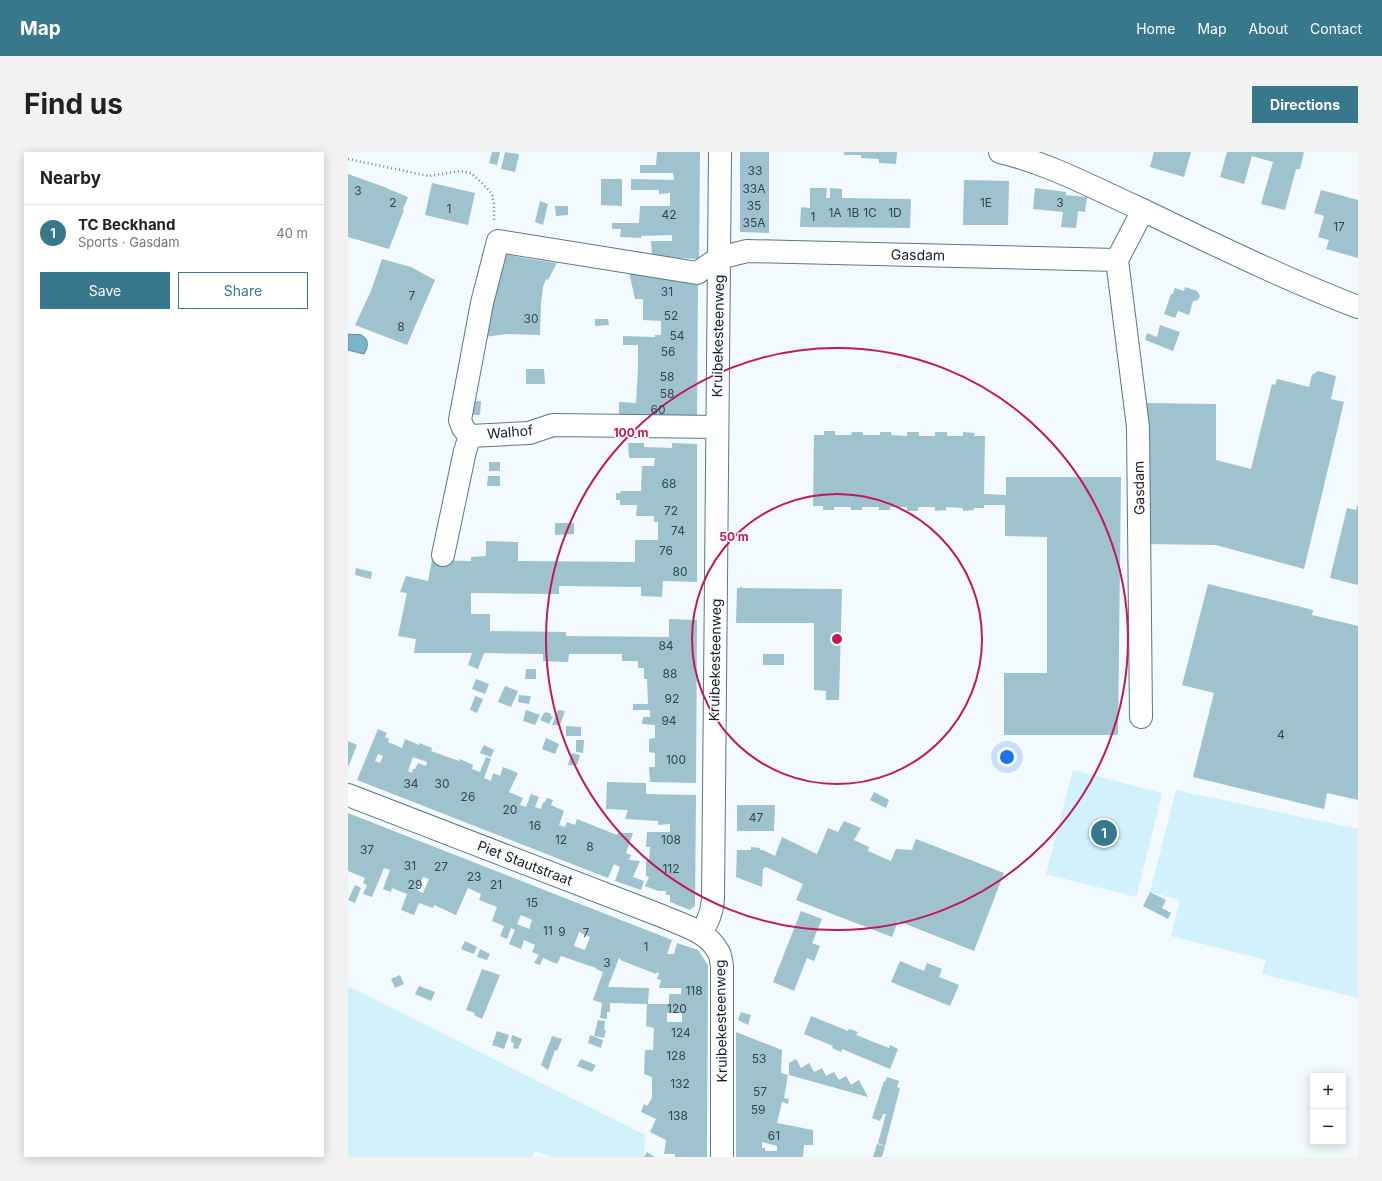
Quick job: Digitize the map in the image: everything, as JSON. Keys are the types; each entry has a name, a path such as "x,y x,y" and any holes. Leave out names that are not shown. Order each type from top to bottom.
{"street":[{"name":"Kruibekesteenweg","path":"720,152 712,910 709,920 701,933 719,952 722,966 722,1157"},
{"path":"1000,152 1014,155 1058,170 1221,248 1358,307"},
{"path":"1117,260 1143,210"},
{"path":"498,241 697,273 719,258"},
{"name":"Walhof","path":"470,436 463,428 460,420 482,303 498,241"},
{"name":"Gasdam","path":"719,258 746,251 1117,260 1138,427 1141,717"},
{"name":"Walhof","path":"470,436 529,433 553,425 717,427"},
{"name":"Walhof","path":"444,555 465,451 470,436"},
{"name":"Piet Stautstraat","path":"348,795 662,916 701,933"}],"path":[{"path":"348,159 429,176 460,171 471,174 492,194 494,204 494,222 498,241"}],"shaded area":[{"path":"1073,770 1162,793 1136,897 1046,874"},
{"path":"1176,790 1358,829 1358,998 1262,974 1266,960 1171,936 1180,900 1150,892"},
{"path":"348,986 645,1135 644,1157 553,1157 535,1151 532,1157 348,1157"}],"water":[{"path":"348,334 361,335 366,339 367,346 364,354 348,350"}],"building":[{"path":"492,152 500,152 497,165 489,163"},
{"path":"505,152 519,154 515,172 501,169"},
{"path":"657,152 700,152 699,259 652,255 651,241 672,241 672,235 641,236 641,238 620,237 621,229 612,229 612,223 639,223 640,206 670,206 670,193 659,194 659,190 631,190 631,179 674,180 673,173 640,173 640,165 656,165"},
{"path":"740,152 769,152 769,233 740,232"},
{"path":"844,152 897,152 896,164 879,163 879,159 861,158 861,155 844,155"},
{"path":"1154,152 1191,152 1184,177 1150,167"},
{"path":"1227,152 1304,152 1300,169 1296,169 1285,210 1261,204 1273,162 1252,156 1244,184 1220,177"},
{"path":"348,174 408,197 389,249 348,237"},
{"path":"601,179 622,179 622,206 601,205"},
{"path":"964,180 1009,181 1008,225 963,225"},
{"path":"432,183 475,193 468,225 425,215"},
{"path":"810,188 827,188 826,198 830,198 830,188 842,189 842,198 911,199 910,228 800,227 801,207 810,208"},
{"path":"1035,188 1066,192 1066,195 1087,197 1085,212 1078,211 1076,228 1061,227 1063,212 1033,209"},
{"path":"1321,190 1358,200 1358,258 1326,249 1329,240 1318,237 1324,216 1314,213"},
{"path":"540,201 548,204 543,225 535,222"},
{"path":"555,206 568,206 568,215 556,216"},
{"path":"501,253 557,263 548,280 546,279 543,287 540,335 507,334 484,337"},
{"path":"382,259 411,267 435,280 407,345 355,325 371,291"},
{"path":"629,272 698,285 697,418 619,417 619,402 636,403 638,368 638,345 623,345 623,336 655,337 655,335 661,335 661,321 643,320 643,299 635,299"},
{"path":"1185,287 1197,291 1200,296 1198,300 1193,301 1189,315 1178,311 1175,318 1164,314 1171,294 1173,294 1175,288 1184,291"},
{"path":"595,319 608,319 609,325 595,326"},
{"path":"1160,325 1180,332 1173,351 1145,340 1147,333 1157,337"},
{"path":"526,369 544,369 545,384 526,384"},
{"path":"1318,371 1336,376 1331,399 1344,402 1304,569 1216,545 1143,544 1144,403 1216,404 1216,460 1251,469 1272,384 1275,385 1277,379 1309,387 1312,375"},
{"path":"467,401 481,401 480,415 465,415"},
{"path":"824,431 835,431 835,435 851,435 852,432 863,432 863,435 880,435 880,432 891,432 891,435 907,436 907,432 919,432 919,436 935,436 935,432 947,432 947,436 963,436 963,432 975,433 974,436 985,436 984,494 1006,495 1006,477 1121,477 1118,735 1004,735 1004,673 1047,673 1047,537 1005,536 1005,505 984,505 984,508 974,508 974,510 963,511 963,508 946,507 946,510 935,511 935,507 918,507 918,511 907,511 907,507 890,507 890,510 879,510 879,507 862,507 862,510 851,510 851,507 834,507 834,510 823,510 823,506 813,506 814,435 824,435"},
{"path":"628,443 644,443 644,447 672,448 672,443 697,444 697,582 663,581 662,597 641,596 641,587 559,586 559,594 471,593 471,614 490,614 490,631 566,632 566,636 669,637 669,619 697,620 696,783 650,782 649,767 655,767 655,753 649,752 649,739 655,738 655,725 642,724 643,717 650,717 650,710 633,710 633,704 648,704 647,679 644,679 644,668 638,668 638,661 622,661 622,654 569,654 568,662 543,661 543,654 484,653 478,669 468,665 472,653 414,653 416,639 398,636 407,593 400,592 406,576 428,581 432,560 471,561 471,557 486,556 486,541 518,542 518,561 635,562 635,540 658,540 658,522 654,522 654,516 636,516 637,505 620,505 620,500 616,500 616,493 620,493 621,491 641,491 642,466 654,466 655,458 629,458"},
{"path":"489,462 500,462 500,471 489,471"},
{"path":"488,476 500,476 500,486 487,486"},
{"path":"1357,506 1358,585 1330,578 1347,508 1356,510"},
{"path":"555,523 574,523 574,534 555,535"},
{"path":"356,568 372,572 371,579 355,575"},
{"path":"1208,584 1313,610 1312,615 1358,626 1358,800 1327,793 1324,809 1193,777 1214,693 1182,685"},
{"path":"737,588 842,589 839,700 826,700 826,691 814,690 814,623 736,623"},
{"path":"763,654 784,654 784,665 763,665"},
{"path":"526,669 536,669 536,679 525,679"},
{"path":"476,679 489,684 485,694 472,689"},
{"path":"505,686 518,691 511,707 498,702"},
{"path":"519,695 531,696 529,704 518,702"},
{"path":"475,696 483,699 477,713 470,710"},
{"path":"526,710 540,715 535,725 523,721"},
{"path":"558,710 565,711 560,725 552,725"},
{"path":"546,712 551,714 553,717 549,724 540,720"},
{"path":"566,726 581,727 581,736 566,736"},
{"path":"378,729 387,733 385,737 389,739 388,742 402,748 405,739 419,745 419,743 432,748 431,751 459,761 460,759 473,765 472,769 480,772 486,757 491,759 484,778 491,781 493,773 500,776 503,767 518,773 509,792 523,798 520,805 526,807 531,794 539,797 535,807 541,809 543,802 544,803 547,798 553,800 551,805 564,811 559,825 565,827 567,822 575,825 577,819 617,835 618,833 633,833 626,853 631,855 629,860 640,861 633,877 644,881 641,890 615,881 620,867 614,864 608,878 357,780","holes":["378,754 383,756 380,763 375,761","413,757 427,762 426,766 418,763 415,769 413,769 412,773 408,771"]},
{"path":"546,738 559,744 555,754 542,749"},
{"path":"576,740 584,740 583,753 576,752"},
{"path":"348,741 357,745 348,767"},
{"path":"484,745 494,750 491,757 480,753"},
{"path":"572,753 580,755 577,765 568,765"},
{"path":"607,782 646,783 646,794 696,795 695,906 690,910 670,902 670,895 666,895 666,891 658,891 645,886 649,877 646,876 646,861 649,861 650,847 646,847 647,832 670,832 670,824 658,825 658,821 625,819 628,810 606,809"},
{"path":"874,792 889,800 886,808 870,800"},
{"path":"737,805 775,805 774,831 737,831"},
{"path":"348,813 672,940 667,954 674,954 677,943 698,950 708,965 707,1157 675,1157 675,1154 664,1154 666,1140 650,1132 656,1119 641,1112 644,1104 647,1106 652,1098 652,1077 644,1074 645,1050 653,1050 654,1028 646,1026 647,1004 610,1003 610,1012 607,1012 607,1019 600,1018 602,1003 593,1000 603,972 596,968 561,956 557,964 543,958 540,965 534,963 539,955 532,952 535,945 524,940 521,949 509,944 515,930 511,928 507,939 500,936 504,926 492,921 497,907 479,900 481,894 468,888 456,915 434,905 433,908 419,903 414,915 401,910 407,894 392,888 391,892 383,889 390,870 384,868 372,897 363,894 367,885 363,883 365,878 348,871","holes":["423,877 429,879 423,893 417,890","521,915 532,920 529,929 517,924","579,932 590,937 585,950 574,946","619,958 621,959 620,960 656,974 657,972 659,973 657,979 661,980 659,988 681,988 681,994 669,994 669,1004 648,1004 649,988 608,987","667,1013 682,1013 682,1022 667,1022"]},
{"path":"844,821 861,828 854,840 869,847 868,851 891,861 896,849 912,850 916,839 1004,873 974,951 898,921 892,937 796,900 803,884 766,867 763,869 762,887 736,877 737,850 751,850 751,847 760,848 760,850 775,856 782,837 817,854 828,828 838,832"},
{"path":"355,885 361,888 355,903 348,900"},
{"path":"1150,892 1166,900 1162,908 1171,913 1168,919 1143,906"},
{"path":"801,911 822,919 812,943 820,946 814,961 807,958 794,991 773,982"},
{"path":"465,941 477,947 474,954 461,949"},
{"path":"480,949 490,954 487,960 477,957"},
{"path":"900,961 924,971 927,963 942,969 939,977 959,985 950,1006 891,982"},
{"path":"482,969 500,975 482,1019 474,1015 475,1013 466,1010"},
{"path":"400,975 404,984 395,988 391,979"},
{"path":"419,986 435,992 431,1001 415,994"},
{"path":"741,1012 751,1015 748,1025 738,1020"},
{"path":"811,1016 848,1031 849,1029 858,1032 856,1035 889,1048 890,1045 898,1049 890,1069 842,1049 841,1052 832,1048 833,1046 804,1034"},
{"path":"598,1020 605,1021 604,1030 606,1030 604,1038 594,1036"},
{"path":"497,1031 509,1035 504,1049 492,1045"},
{"path":"736,1032 782,1050 781,1073 788,1075 784,1098 789,1099 788,1104 782,1102 777,1123 813,1130 813,1145 804,1145 803,1157 736,1157","holes":["762,1142 777,1146 777,1151 765,1151 765,1148 762,1148"]},
{"path":"512,1035 522,1039 518,1049 513,1048 514,1043 511,1042"},
{"path":"590,1035 603,1040 601,1048 588,1043"},
{"path":"552,1036 562,1039 557,1051 555,1050 548,1070 541,1065"},
{"path":"581,1059 596,1065 592,1072 577,1066"},
{"path":"796,1059 801,1068 809,1063 814,1072 822,1068 826,1076 834,1072 839,1080 846,1076 851,1085 859,1080 868,1097 789,1075 789,1063"},
{"path":"887,1077 899,1081 897,1087 900,1088 885,1146 878,1143 886,1114 883,1114 880,1121 872,1118 884,1081 885,1082"},
{"path":"877,1144 885,1146 882,1157 873,1157"},
{"path":"647,1152 655,1157 644,1157"}],"place":[{"name":"TC Beckhand","path":"1104,833"}]}
